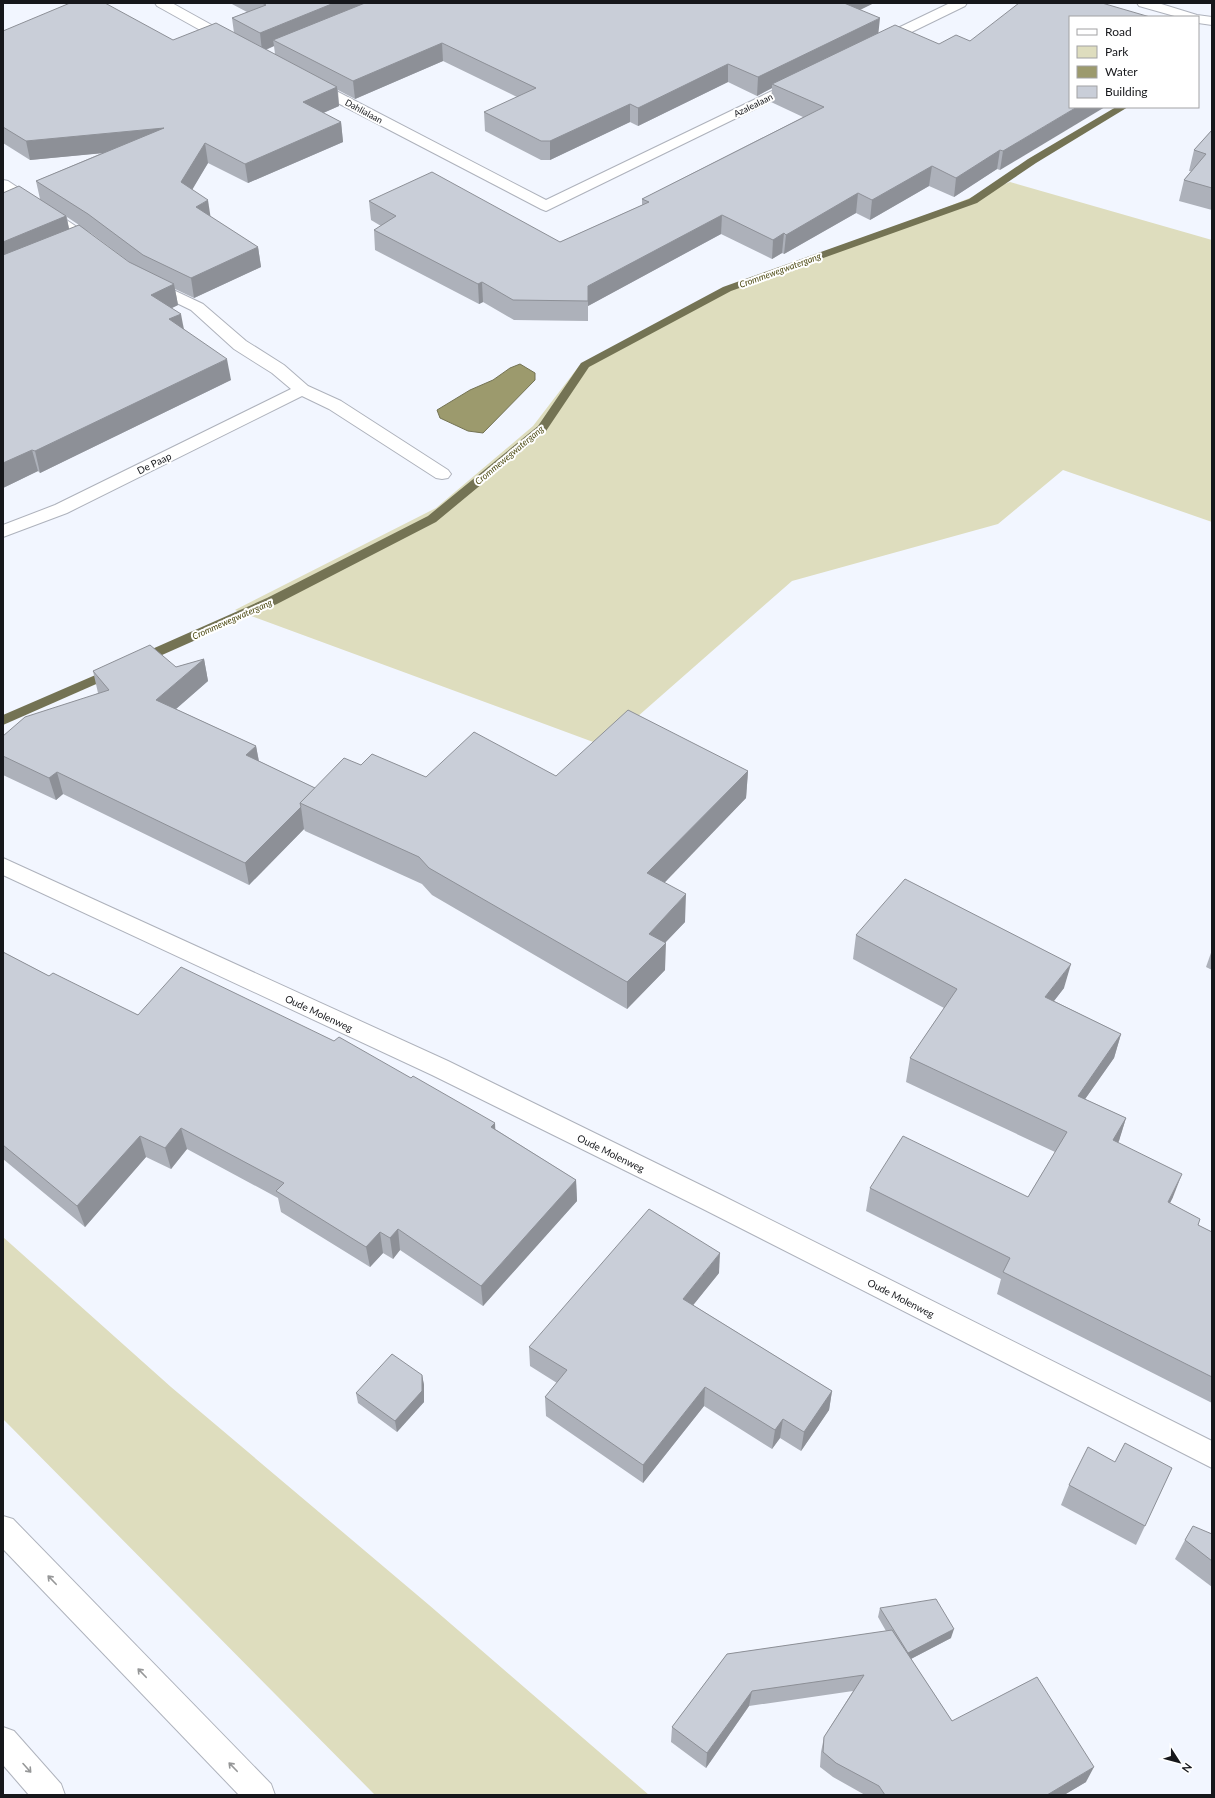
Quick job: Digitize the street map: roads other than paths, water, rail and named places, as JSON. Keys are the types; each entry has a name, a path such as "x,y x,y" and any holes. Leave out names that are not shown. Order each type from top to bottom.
{"main road":[{"path":"162,3 241,47"},
{"path":"867,49 960,3"},
{"path":"1144,3 1189,16"},
{"path":"1199,19 1212,21"},
{"name":"Azalealaan","path":"546,206 810,77"},
{"name":"Dahlialaan","path":"303,79 546,206"},
{"path":"3,184 79,241 110,256"},
{"path":"134,275 197,306 240,346 278,369 302,390 335,405 442,474"},
{"name":"De Paap","path":"3,531 61,510 302,390"},
{"name":"Oude Molenweg","path":"3,866 440,1068 712,1202 1212,1455"},
{"path":"3,1529 260,1795"},
{"path":"3,1742 50,1795"}],"water":[{"path":"520,364 535,373 535,380 483,433 468,431 440,418 437,410 470,390 493,380 510,368"}],"waterway":[{"name":"Crommewegwatergang","path":"139,660 272,601 432,519 542,428 585,365 727,289 973,201 1032,161 1121,108"},
{"name":"Crommewegwatergang","path":"3,720 114,671"}]}
